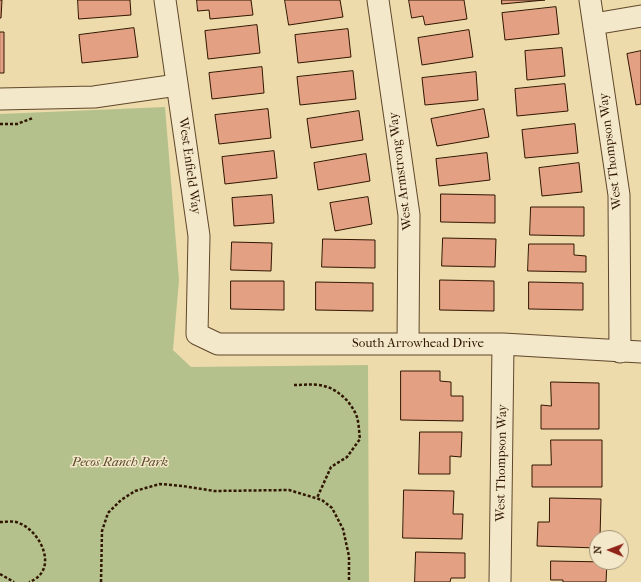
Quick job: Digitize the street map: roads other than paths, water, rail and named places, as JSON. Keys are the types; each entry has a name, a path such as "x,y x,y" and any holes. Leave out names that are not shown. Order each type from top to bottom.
{"street":[{"name":"West Enfield Way","path":"165,0 199,236 197,334"},
{"name":"West Armstrong Way","path":"378,0 409,215 408,344"},
{"name":"West Thompson Way","path":"590,0 619,194 620,352"},
{"path":"594,24 641,16"},
{"path":"0,99 94,97 177,85"},
{"name":"South Arrowhead Drive","path":"197,334 218,344 503,344 620,352 641,352"},
{"name":"West Thompson Way","path":"500,582 503,344"}],"park label":[{"name":"Pecos Ranch Park","path":"120,463"}]}
